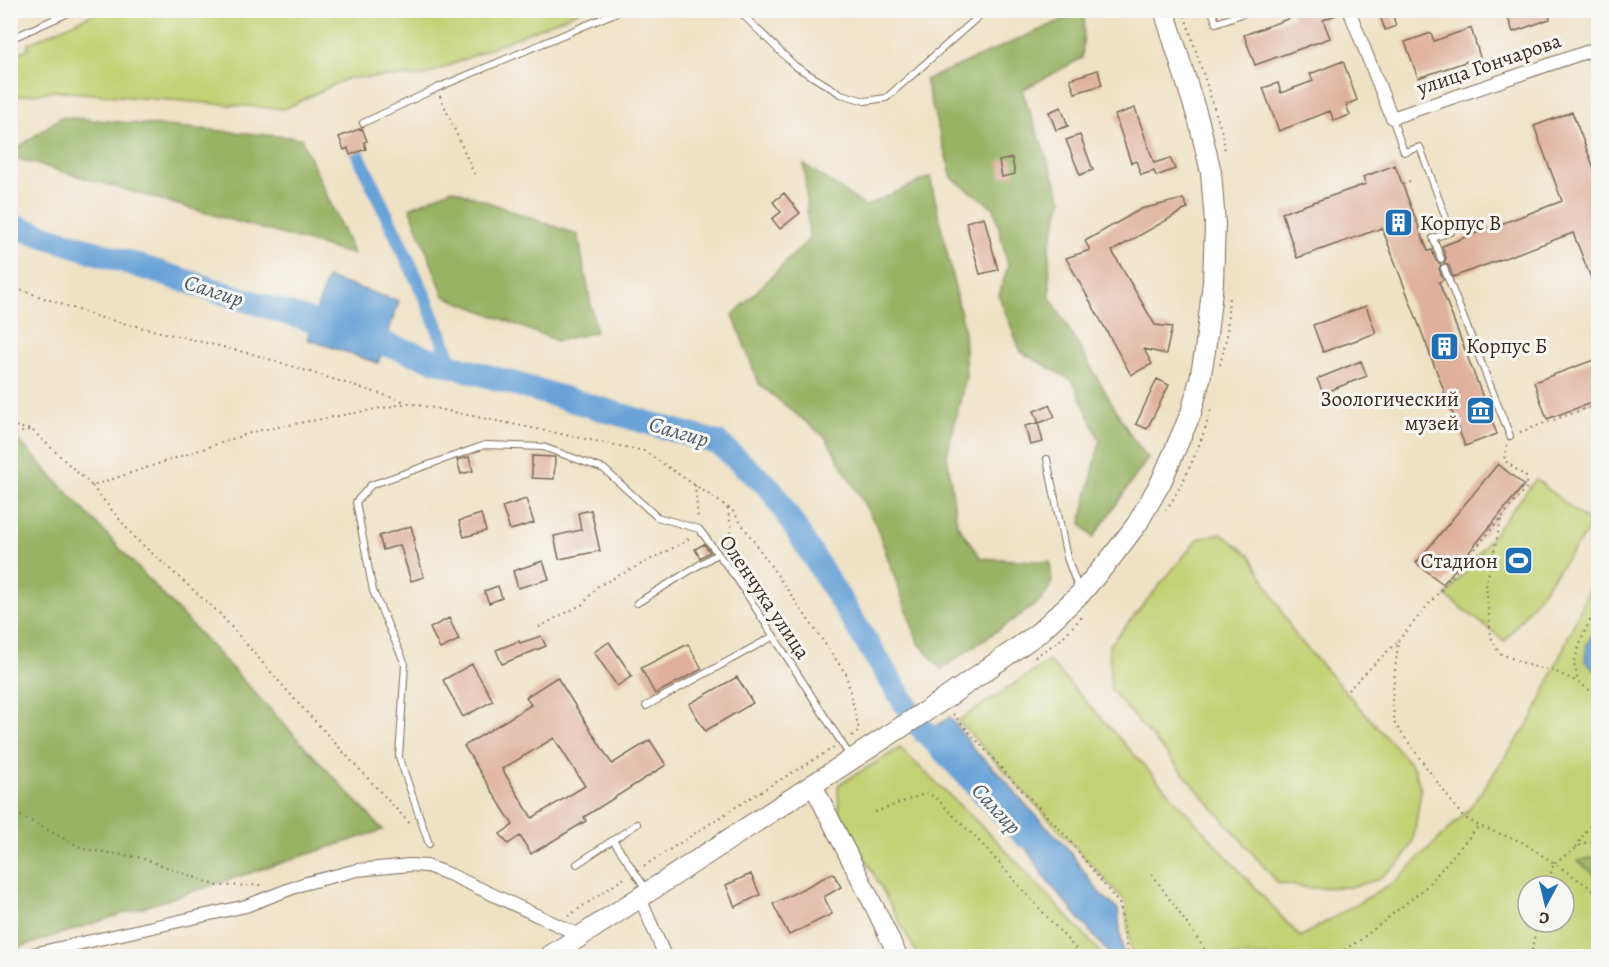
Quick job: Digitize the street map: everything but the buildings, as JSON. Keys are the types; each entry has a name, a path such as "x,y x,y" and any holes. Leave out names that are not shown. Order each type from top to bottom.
{"main road":[{"path":"550,957 995,665 1037,634 1081,593 1137,524 1161,482 1191,412 1205,351 1213,282 1215,233 1211,172 1199,122 1164,10"},
{"path":"813,785 898,957"}],"street":[{"path":"1349,10 1392,118"},
{"name":"улица Гончарова","path":"1392,118 1599,48"},
{"path":"24,957 246,906 303,884 357,870 410,865 427,866 451,875 581,936"},
{"path":"645,895 665,957"}],"lane":[{"path":"10,39 75,10"},
{"path":"363,123 436,88 622,10"},
{"path":"738,10 795,66 841,94 865,101 886,98 986,10"},
{"path":"1212,10 1216,23 1253,10"},
{"path":"1392,118 1404,152 1420,147 1451,232 1433,238 1441,259"},
{"path":"1444,268 1510,436"},
{"name":"Оленчука улица","path":"429,844 399,758 405,664 373,591 356,502 371,485 485,445 543,447 604,469 657,517 699,529 737,579 852,760"},
{"path":"1047,459 1067,558 1081,593"},
{"path":"637,603 717,554"},
{"path":"645,706 774,636"},
{"path":"577,864 637,824"},
{"path":"613,840 635,872 645,895"}],"path":[{"path":"436,88 474,174"},
{"path":"1403,184 1410,181"},
{"path":"10,286 98,317 255,355 409,403 644,451 732,510 846,674 859,730 555,925"},
{"path":"92,486 256,431 409,403"},
{"path":"1347,690 1398,641 1526,488 1526,477 1504,460 1510,436 1599,404"},
{"path":"10,425 32,430 92,486 134,537 219,613 298,703 429,844"},
{"path":"10,436 32,430"},
{"path":"539,627 583,604 598,586 685,542 699,529 695,485"},
{"path":"717,554 728,546 730,539 732,526 727,506"},
{"path":"1501,517 1486,586 1491,637 1499,653 1531,666 1554,671 1578,682 1599,696"},
{"path":"1578,682 1574,662 1584,633 1599,604"},
{"path":"1398,641 1392,700 1395,724 1462,816 1479,826 1522,842 1599,893"},
{"path":"875,812 927,793 936,798 990,852 1082,957"},
{"path":"10,810 84,849 142,858 218,886 272,885"},
{"path":"1575,849 1599,814"},
{"path":"1334,957 1359,941 1425,888 1479,826"},
{"path":"1551,874 1554,863 1584,843 1599,842"},
{"path":"1152,874 1208,954 1214,957"},
{"path":"1531,957 1535,934"}],"green space":[{"path":"102,10 580,11 424,76 348,78 284,109 56,91 11,97 11,54 12,56 29,48 27,44"},
{"path":"1085,11 1082,58 1022,90 1062,200 1049,248 1050,297 1131,436 1148,458 1093,538 1081,523 1100,441 1073,381 1021,352 999,296 1008,265 994,208 952,178 925,80"},
{"path":"61,117 301,138 354,255 11,157 11,153"},
{"path":"804,164 865,206 930,177 964,328 966,376 947,455 957,524 981,558 1050,562 1052,582 1041,601 941,669 918,642 876,525 826,438 759,384 733,315 809,239"},
{"path":"452,189 578,235 596,332 557,341 444,296 410,208"},
{"path":"11,432 383,830 11,950"},
{"name":"Стадион","path":"1536,479 1592,525 1505,641 1446,596"},
{"path":"1221,533 1251,556 1295,635 1414,768 1421,790 1413,841 1402,861 1377,880 1349,887 1309,888 1278,883 1111,690 1109,646 1198,539"},
{"path":"1598,569 1598,956 1131,956 1125,901 958,721 1049,661 1300,937 1396,881 1469,809 1533,717"},
{"path":"900,748 997,841 1104,956 918,956 839,810 838,785"},
{"path":"1598,856 1598,877 1578,861"}],"water":[{"path":"327,278 399,301 378,363 307,339"},
{"path":"1598,626 1598,672 1585,661 1587,644"},
{"path":"950,717 976,752 1003,777 1022,801 1064,844 1101,895 1118,909 1123,956 1111,956 1045,878 981,777 941,746 916,740"}],"waterway":[{"path":"358,154 426,299 453,366"},
{"name":"Салгир","path":"10,225 453,366 718,443 771,489 917,723 1025,836"}],"place":[{"name":"Корпус В","path":"1399,223"},
{"name":"Корпус Б","path":"1445,346"},
{"name":"Зоологический музей","path":"1480,411"},
{"name":"Стадион","path":"1519,561"}]}
